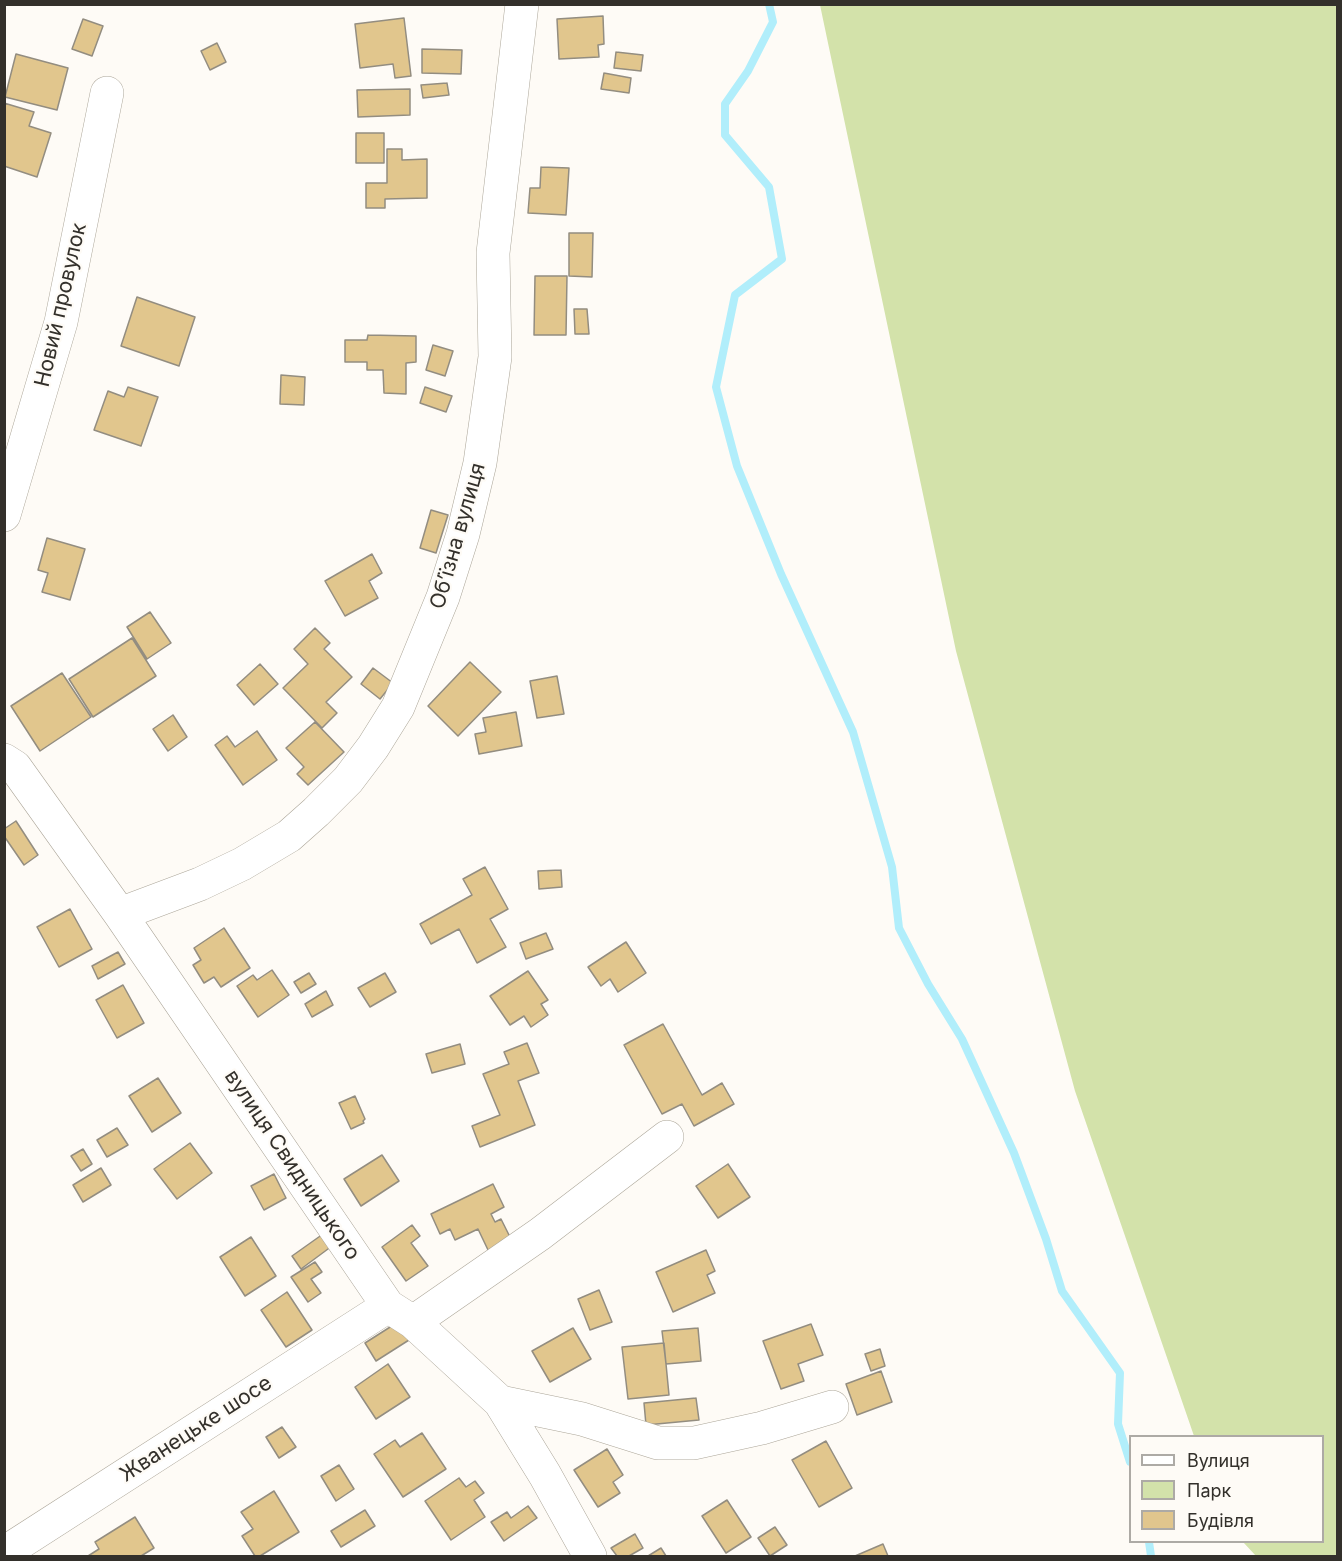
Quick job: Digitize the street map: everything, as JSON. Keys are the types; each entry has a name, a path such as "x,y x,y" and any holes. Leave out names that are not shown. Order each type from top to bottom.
{"street":[{"name":"Обʼїзна вулиця","path":"120,914 200,884 242,864 289,836 348,780 373,747 398,707 443,597 463,534 480,463 495,357 494,253 522,4"},
{"name":"Новий провулок","path":"4,515 61,322 107,93"},
{"name":"вулиця Свидницького","path":"4,760 15,767 400,1314 500,1402 545,1475 590,1557"},
{"name":"Жванецьке шосе","path":"4,1553 400,1314 540,1234 667,1137"},
{"path":"500,1402 582,1419 658,1443 694,1443 762,1428 832,1407"}],"green space":[{"path":"820,5 1337,5 1337,1556 1256,1556 1244,1543 1324,1543 1324,1435 1194,1435 1075,1091 956,651"}],"building":[{"path":"603,16 604,44 598,45 599,57 559,59 557,19"},
{"path":"404,18 411,76 395,78 393,64 360,68 355,24"},
{"path":"83,19 103,26 92,56 72,49"},
{"path":"217,43 226,62 210,70 201,51"},
{"path":"422,49 462,50 461,74 422,73"},
{"path":"616,52 643,55 641,71 614,68"},
{"path":"16,54 68,68 57,110 5,97"},
{"path":"604,73 631,78 629,93 601,89"},
{"path":"447,83 449,95 423,98 421,85"},
{"path":"410,89 410,115 358,117 357,90"},
{"path":"4,103 34,112 29,126 51,133 37,177 4,166"},
{"path":"356,133 384,133 384,163 356,163"},
{"path":"387,149 402,149 402,160 427,159 427,198 385,199 385,208 366,208 366,183 387,183"},
{"path":"541,167 569,168 566,215 528,213 530,188 540,188"},
{"path":"569,233 593,233 592,277 569,276"},
{"path":"535,276 567,276 566,335 534,335"},
{"path":"137,297 195,317 179,366 121,346"},
{"path":"574,309 587,309 589,334 575,334"},
{"path":"368,335 416,336 416,362 406,363 406,394 384,393 383,370 367,370 367,362 345,362 345,340 367,340"},
{"path":"433,345 453,351 445,376 426,370"},
{"path":"281,375 305,377 304,405 280,404"},
{"path":"128,387 158,397 141,446 94,430 108,391 124,397"},
{"path":"425,387 452,396 446,412 420,403"},
{"path":"431,510 448,515 436,553 420,548"},
{"path":"47,538 85,549 70,600 42,592 48,573 38,570"},
{"path":"372,554 382,573 369,581 378,598 345,616 325,581"},
{"path":"150,612 171,643 147,659 127,627"},
{"path":"315,628 330,643 324,649 352,677 326,702 337,713 322,728 283,688 308,664 294,649"},
{"path":"132,638 156,676 93,717 69,679"},
{"path":"470,662 501,692 458,736 428,706"},
{"path":"260,664 278,684 254,705 237,685"},
{"path":"373,668 393,683 380,699 361,684"},
{"path":"62,673 91,717 40,751 11,706"},
{"path":"557,676 564,714 537,718 530,681"},
{"path":"516,712 522,746 479,754 475,734 486,732 483,718"},
{"path":"173,715 187,737 168,751 153,729"},
{"path":"315,722 344,752 308,785 297,774 304,767 286,748"},
{"path":"257,731 277,760 243,785 215,745 227,736 235,747"},
{"path":"16,821 38,855 24,865 4,836 4,829"},
{"path":"485,867 508,909 490,919 506,947 477,963 459,929 431,944 420,924 472,895 463,879"},
{"path":"561,870 562,887 539,889 538,871"},
{"path":"70,909 92,949 59,967 37,927"},
{"path":"224,928 250,968 221,987 214,977 204,983 193,965 201,960 194,948"},
{"path":"546,933 553,949 526,959 520,943"},
{"path":"626,942 646,973 618,992 610,979 601,986 588,967"},
{"path":"118,952 125,964 98,979 92,966"},
{"path":"272,970 289,995 258,1017 237,986 253,975 257,980"},
{"path":"528,971 548,1000 541,1004 548,1015 531,1027 524,1016 510,1025 490,996"},
{"path":"309,973 316,984 301,993 294,982"},
{"path":"385,973 396,992 370,1007 358,988"},
{"path":"123,985 144,1023 117,1038 96,1000"},
{"path":"326,991 333,1005 312,1017 305,1004"},
{"path":"663,1024 702,1095 722,1083 734,1104 694,1126 682,1104 662,1114 624,1045"},
{"path":"527,1043 539,1073 518,1081 535,1125 480,1147 472,1126 500,1115 483,1074 509,1064 504,1052"},
{"path":"460,1044 465,1064 432,1073 426,1054"},
{"path":"158,1078 181,1113 152,1132 129,1096"},
{"path":"355,1096 365,1119 364,1123 351,1129 339,1103"},
{"path":"117,1128 128,1145 107,1157 97,1140"},
{"path":"190,1143 212,1173 177,1199 154,1169"},
{"path":"83,1149 92,1164 81,1171 71,1156"},
{"path":"382,1155 399,1181 361,1206 344,1179"},
{"path":"728,1164 750,1197 718,1218 696,1186"},
{"path":"101,1168 111,1185 83,1202 73,1185"},
{"path":"274,1174 286,1198 264,1210 251,1186"},
{"path":"493,1184 504,1207 491,1214 495,1222 501,1219 512,1241 489,1252 478,1229 455,1240 450,1229 440,1234 431,1214"},
{"path":"412,1225 420,1236 411,1243 428,1266 406,1281 382,1247"},
{"path":"323,1234 332,1246 301,1269 292,1256"},
{"path":"251,1237 276,1276 245,1296 220,1257"},
{"path":"706,1250 715,1271 707,1275 715,1293 673,1312 656,1272"},
{"path":"315,1262 322,1272 311,1279 321,1293 308,1302 291,1277"},
{"path":"599,1290 612,1322 590,1330 578,1299"},
{"path":"287,1292 312,1330 286,1347 261,1310"},
{"path":"398,1322 409,1340 376,1361 365,1343"},
{"path":"811,1324 823,1355 798,1364 804,1381 781,1389 763,1341"},
{"path":"573,1328 591,1359 550,1382 532,1351"},
{"path":"698,1328 701,1361 666,1364 662,1331"},
{"path":"664,1343 669,1395 628,1399 622,1347"},
{"path":"880,1349 885,1366 871,1371 865,1354"},
{"path":"388,1364 410,1397 376,1419 355,1387"},
{"path":"881,1371 892,1402 857,1415 846,1384"},
{"path":"696,1398 699,1420 646,1425 644,1403"},
{"path":"282,1427 296,1447 279,1458 266,1437"},
{"path":"422,1433 446,1469 403,1497 374,1454 395,1440 400,1447"},
{"path":"826,1441 852,1488 819,1507 792,1460"},
{"path":"607,1449 623,1475 613,1482 620,1493 598,1507 574,1470"},
{"path":"339,1465 354,1489 336,1501 321,1476"},
{"path":"459,1478 466,1487 475,1481 484,1493 474,1500 485,1517 451,1540 425,1501"},
{"path":"274,1491 299,1532 260,1556 255,1556 242,1536 253,1529 241,1512"},
{"path":"727,1500 751,1537 726,1553 702,1516"},
{"path":"528,1506 537,1518 504,1541 491,1522 507,1512 511,1518"},
{"path":"365,1510 375,1526 341,1547 331,1531"},
{"path":"135,1517 154,1548 141,1556 88,1556 99,1549 95,1542"},
{"path":"775,1527 787,1545 770,1556 758,1538"},
{"path":"635,1534 643,1548 629,1556 617,1556 611,1548"},
{"path":"883,1544 888,1556 855,1556"},
{"path":"661,1548 666,1556 648,1556"}],"waterway":[{"path":"769,4 773,22 748,71 725,104 725,135 769,187 782,259 735,295 716,387 737,466 781,574 853,732 892,867 899,928 928,984 962,1039 1014,1153 1046,1239 1062,1291 1120,1373 1118,1424 1129,1459"},
{"path":"1149,1543 1151,1556"}]}
